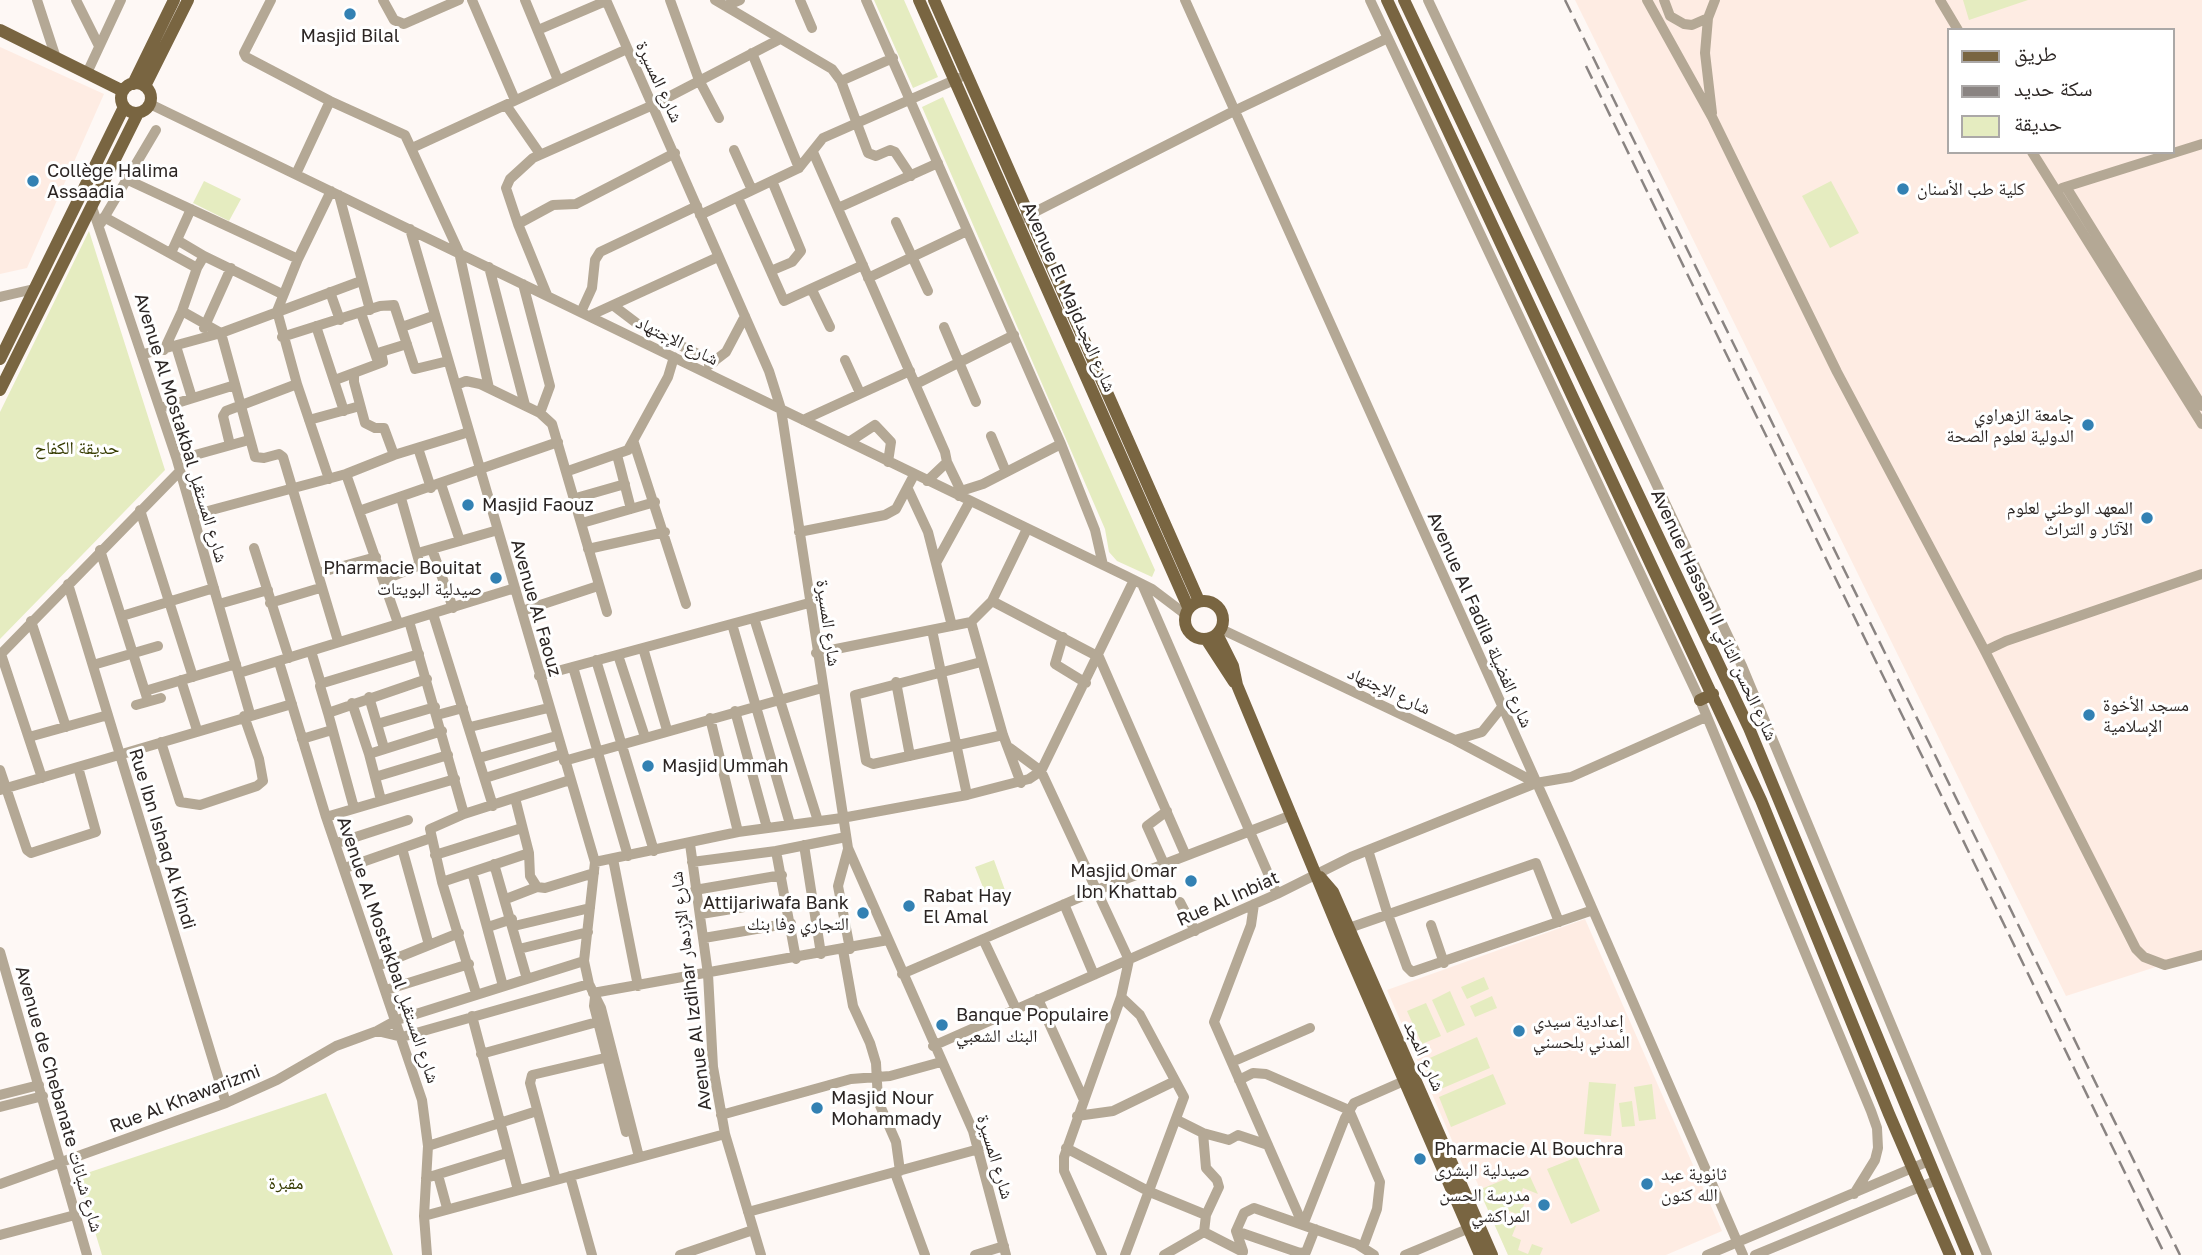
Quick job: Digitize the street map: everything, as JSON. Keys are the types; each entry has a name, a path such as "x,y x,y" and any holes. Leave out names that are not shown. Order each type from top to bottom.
{"main road":[{"path":"0,359 174,0"},
{"path":"134,87 188,0"},
{"name":"Avenue El Majdشارع المجد","path":"919,0 960,78 992,149 1191,607"},
{"name":"Avenue El Majdشارع المجد","path":"934,0 960,78"},
{"name":"Avenue Hassan II شارع الحسن الثاني","path":"1387,0 1713,694 1950,1255"},
{"name":"Avenue Hassan II شارع الحسن الثاني","path":"1404,0 1749,728 1968,1255"},
{"path":"0,30 87,73 150,94 150,104 138,113 0,390"},
{"path":"124,107 138,113"},
{"path":"1425,116 1438,109"},
{"path":"1509,294 1522,288"},
{"name":"شارع المجد","path":"1214,603 1219,608 1222,614 1214,634 1189,632 1191,607 1214,603"},
{"path":"1667,629 1679,622"},
{"name":"شارع المجد","path":"1214,634 1233,666 1237,685 1404,1081 1473,1226 1492,1255"},
{"path":"1700,700 1713,694"},
{"path":"1725,756 1737,750"},
{"path":"1737,784 1750,777"},
{"name":"شارع المجد","path":"1318,874 1333,892 1349,928 1473,1226 1480,1255"}],"street":[{"path":"37,0 56,58"},
{"path":"76,0 99,46"},
{"path":"87,73 121,0"},
{"path":"271,0 245,55 330,101 405,135 459,253 489,388"},
{"path":"383,0 394,20 402,24 445,3 459,0"},
{"path":"472,0 510,103 540,155"},
{"path":"525,0 558,80"},
{"path":"538,30 606,0"},
{"name":"شارع المسيرة","path":"606,0 745,316 781,409 816,653 848,848 979,1149 1005,1251"},
{"path":"670,0 699,80 719,118"},
{"path":"715,0 832,69 841,81 868,153 876,156 890,150 895,152 911,176"},
{"path":"724,6 740,0"},
{"path":"800,0 812,29"},
{"path":"866,0 1061,444 1095,530 1103,565"},
{"name":"Avenue Al Fadila شارع الفضيلة","path":"1185,0 1502,707 1539,783 1743,1255"},
{"path":"1370,0 1700,700 1877,1128 1878,1148 1875,1160 1854,1194"},
{"path":"1428,0 1742,666 1987,1255"},
{"path":"1647,0 1712,117 1838,372 1985,651 2136,949 2144,957 2165,965 2202,955"},
{"path":"1664,0 1670,16 1684,24 1692,25 1707,18"},
{"path":"1712,117 1706,53 1707,18 1715,0"},
{"path":"1940,0 1957,28"},
{"path":"1658,21 1670,16"},
{"path":"1022,218 1234,111 1388,38"},
{"path":"547,295 506,188 522,168 540,155 653,105 780,39"},
{"path":"412,148 626,48"},
{"path":"752,53 799,168"},
{"path":"841,81 893,58"},
{"path":"585,314 592,288 595,260 600,252 699,210 738,198 799,168 819,141 960,78"},
{"path":"296,174 330,101"},
{"name":"شارع الإجتهاد","path":"150,104 1191,607"},
{"path":"102,222 156,130"},
{"path":"2174,153 2202,144"},
{"path":"734,150 752,190"},
{"path":"813,152 916,384 960,494 1061,444"},
{"path":"518,224 553,205 576,204 675,153"},
{"path":"2033,154 2202,424"},
{"path":"2054,190 2170,154"},
{"path":"838,208 938,163"},
{"path":"128,180 298,259"},
{"path":"772,181 801,251 792,262 773,271"},
{"path":"2066,187 2202,406"},
{"path":"329,479 282,337 277,311 298,259 335,193"},
{"path":"335,193 361,281 378,364"},
{"path":"738,198 773,271 784,301 863,265"},
{"name":"Avenue Al Mostakbal شارع المستقبل","path":"92,207 102,222 177,460 238,668 263,781 257,786 200,805 180,802 161,742"},
{"path":"171,253 191,209"},
{"path":"81,228 102,222 171,253 197,268"},
{"path":"896,222 928,291"},
{"name":"Avenue Al Faouz","path":"410,229 433,316 523,611 539,676 595,868 584,961 597,1021 610,1056"},
{"path":"868,278 967,231"},
{"path":"177,240 282,294"},
{"path":"164,350 204,256"},
{"path":"585,314 614,306 718,257"},
{"path":"489,267 525,405"},
{"path":"200,338 231,268"},
{"path":"144,355 221,333 361,281"},
{"path":"523,284 550,386 540,413"},
{"path":"0,297 34,289"},
{"path":"812,290 830,327"},
{"path":"330,292 340,320"},
{"path":"282,337 394,305 415,369 448,361"},
{"path":"614,306 639,325 713,362"},
{"path":"182,312 221,333 248,440 255,457 281,455 338,641"},
{"path":"402,327 433,316"},
{"path":"701,370 726,352 736,338 745,316"},
{"path":"316,326 344,411"},
{"path":"944,327 976,402"},
{"path":"916,384 1014,335"},
{"path":"335,380 383,362 383,351 407,344"},
{"path":"176,346 192,398"},
{"path":"568,471 617,455 634,443 668,377 674,357"},
{"path":"845,360 860,393"},
{"path":"803,420 910,371"},
{"path":"354,373 365,422 375,428 384,428 394,454"},
{"path":"456,385 472,381 540,413 552,424 576,498 607,612"},
{"path":"230,445 223,416 226,411 297,384"},
{"path":"161,408 235,385"},
{"path":"309,420 360,407"},
{"path":"849,442 875,425 891,442 888,462"},
{"path":"193,515 346,474 394,454 469,432"},
{"path":"991,436 1006,472"},
{"path":"177,460 248,440"},
{"path":"359,511 558,442"},
{"path":"634,443 686,604"},
{"path":"418,448 431,488"},
{"path":"617,455 631,509"},
{"path":"927,481 947,462"},
{"path":"42,778 1,654 180,471"},
{"path":"346,474 398,623"},
{"path":"799,532 885,515 896,509 914,474"},
{"path":"441,484 460,541"},
{"path":"576,498 625,484"},
{"path":"908,489 919,508 952,625"},
{"path":"383,580 419,567 418,553 401,498"},
{"path":"582,523 655,502"},
{"path":"936,563 970,502"},
{"path":"140,510 193,677"},
{"path":"816,653 971,622 992,601 1027,529"},
{"path":"418,553 498,530"},
{"path":"588,549 665,533"},
{"name":"Avenue Al Mostakbal شارع المستقبل","path":"254,548 268,590 302,739 422,1100 428,1146 424,1216 427,1255"},
{"path":"432,549 453,607"},
{"path":"100,550 146,696"},
{"path":"318,573 376,557"},
{"path":"1985,651 2006,641 2202,574"},
{"path":"506,900 537,887 545,888 613,859 738,832 842,818 1021,783 1041,771 1138,582"},
{"path":"1138,582 1277,894"},
{"name":"Rue Ibn Ishaq Al Kindi","path":"68,584 226,1103"},
{"path":"523,611 598,586"},
{"path":"271,603 320,588"},
{"path":"136,705 146,696 181,680 284,660 515,588"},
{"path":"122,616 215,589"},
{"path":"219,604 268,590"},
{"path":"992,601 1099,657 1186,856"},
{"path":"539,676 809,603"},
{"path":"433,614 493,806"},
{"path":"754,618 818,821"},
{"path":"31,621 66,727"},
{"path":"409,621 464,814"},
{"path":"971,622 1003,735 1021,783"},
{"path":"732,624 790,824"},
{"path":"932,630 967,795"},
{"name":"شارع الإجتهاد","path":"1214,634 1455,740 1539,783"},
{"path":"1063,637 1055,664 1086,682"},
{"path":"93,665 158,646"},
{"path":"643,648 667,730"},
{"path":"310,650 354,808"},
{"path":"321,684 419,654"},
{"path":"618,655 645,737"},
{"path":"596,660 654,851"},
{"path":"981,662 858,692 854,700 868,764 1003,735"},
{"path":"573,667 628,856"},
{"path":"328,713 426,679"},
{"path":"181,680 197,730"},
{"path":"896,682 910,755"},
{"path":"485,778 563,757 598,751 822,688"},
{"path":"146,696 161,698"},
{"path":"369,697 384,748"},
{"path":"352,703 381,800"},
{"path":"3,789 247,715 292,704"},
{"path":"1455,740 1482,732 1502,707"},
{"path":"377,724 463,708"},
{"path":"470,727 548,708"},
{"path":"735,711 767,828"},
{"path":"29,737 108,715"},
{"name":"Rue Al Inbiat","path":"933,1046 1195,931 1368,850 1539,783 1571,777 1706,717"},
{"path":"709,718 738,832"},
{"path":"302,739 332,730"},
{"path":"369,754 442,731"},
{"path":"479,758 556,736"},
{"path":"1010,748 1041,771 1129,960 1121,997 1066,1148 1064,1171 1102,1255"},
{"path":"374,777 448,755"},
{"path":"0,770 3,789 29,852 96,832 78,767"},
{"path":"326,817 454,779"},
{"path":"477,993 442,882 431,838 432,826 570,780"},
{"path":"515,798 529,853 530,876 537,887"},
{"path":"1164,864 1146,829 1151,820 1167,811"},
{"path":"902,974 1097,890 1292,814"},
{"path":"337,843 408,820"},
{"path":"435,855 523,828"},
{"path":"692,862 776,851 846,836"},
{"path":"345,868 431,838"},
{"name":"Avenue Al Izdihar شارع الإزدهار","path":"690,844 708,974 712,1067 725,1134 761,1255"},
{"path":"804,845 821,954"},
{"path":"402,848 429,945"},
{"path":"848,848 838,886 853,1006 870,1043 877,1076 878,1101 896,1142 897,1172 925,1255"},
{"path":"1368,850 1387,912 1410,970 1416,973 1593,911"},
{"path":"776,851 788,900 796,958"},
{"path":"442,882 529,853"},
{"path":"613,859 638,986"},
{"path":"1349,928 1387,912 1536,863 1559,922"},
{"path":"494,864 527,979"},
{"path":"472,872 503,986"},
{"path":"695,890 782,875"},
{"path":"701,914 788,900"},
{"path":"1180,902 1195,931"},
{"path":"1064,904 1094,975"},
{"path":"1254,904 1251,925 1214,1022 1303,1225"},
{"path":"488,927 590,908"},
{"path":"704,938 791,923"},
{"path":"1431,925 1444,963"},
{"path":"519,949 588,932"},
{"path":"377,966 460,933"},
{"path":"983,939 1016,1009"},
{"path":"377,1031 402,1037 472,1016 592,991 708,974 847,950 888,940"},
{"name":"Avenue de Chebanate شارع شبانات","path":"0,952 43,1096 85,1254"},
{"name":"Rue Al Khawarizmi","path":"0,1184 226,1103 277,1080 336,1046 377,1031 397,1020 584,961"},
{"path":"386,990 469,964"},
{"name":"Avenue Al Faouz","path":"592,991 600,1003 610,1056 636,1157"},
{"path":"1121,997 1140,1015 1184,1097 1125,1255"},
{"path":"1038,999 1083,1098"},
{"path":"472,1016 518,1190"},
{"path":"481,1055 597,1021"},
{"path":"1232,1062 1310,1028"},
{"path":"556,1180 530,1083 532,1075 610,1056"},
{"path":"721,1115 851,1079 942,1062"},
{"path":"1239,1080 1252,1073 1266,1074 1349,1110 1380,1182 1377,1209 1363,1247"},
{"path":"1077,1116 1114,1111 1175,1081"},
{"path":"1303,1225 1349,1110 1359,1100 1404,1081"},
{"path":"0,1095 39,1085"},
{"path":"0,1107 43,1096"},
{"path":"428,1146 537,1111"},
{"path":"1177,1120 1203,1133 1229,1140 1238,1135 1268,1145"},
{"path":"1164,1255 1203,1232 1206,1215 1219,1187 1217,1180 1206,1168 1203,1133"},
{"path":"424,1216 725,1134"},
{"path":"1066,1148 1150,1192 1206,1215"},
{"path":"748,1212 979,1149"},
{"path":"426,1178 507,1153"},
{"path":"1707,1255 1929,1160"},
{"path":"438,1175 447,1208"},
{"path":"570,1176 592,1255"},
{"path":"1755,1255 1937,1180"},
{"path":"1244,1253 1236,1231 1244,1213 1254,1208 1348,1241 1374,1255"},
{"path":"0,1235 75,1215"},
{"path":"1405,1255 1473,1226"},
{"path":"1236,1231 1310,1254 1315,1229"},
{"path":"680,1255 753,1230"},
{"path":"1203,1232 1244,1253"},
{"path":"1348,1241 1353,1255"},
{"path":"975,1255 1005,1251"}],"shaded area":[{"path":"1575,0 2202,0 2202,952 2066,996"},
{"name":"Collège Halima Assaadia","path":"0,47 104,94 27,268 0,274"},
{"path":"1585,919 1722,1231 1666,1255 1508,1255 1476,1180 1464,1168 1387,990"}],"green space":[{"path":"874,0 904,0 938,77 913,88"},
{"path":"1963,0 2028,0 1969,20"},
{"path":"943,97 1155,570 1152,577 1117,561 1109,552 1105,529 922,107"},
{"path":"204,181 241,199 229,221 193,203"},
{"path":"1831,181 1859,233 1830,248 1802,196"},
{"name":"حديقة الكفاح","path":"89,231 165,470 0,639 0,412"},
{"path":"994,860 1006,893 988,900 975,867"},
{"path":"1484,977 1489,989 1467,999 1461,987"},
{"path":"1450,991 1465,1025 1447,1033 1432,1000"},
{"path":"1492,996 1497,1008 1475,1017 1470,1006"},
{"path":"1426,1003 1441,1036 1422,1044 1407,1011"},
{"path":"1477,1037 1490,1068 1436,1091 1423,1061"},
{"path":"1493,1074 1506,1104 1451,1127 1439,1097"},
{"path":"1589,1082 1616,1084 1611,1136 1584,1134"},
{"path":"1652,1084 1656,1119 1639,1121 1634,1087"},
{"name":"مقبرة","path":"326,1093 393,1255 102,1255 78,1176"},
{"path":"1632,1101 1635,1126 1622,1127 1619,1103"},
{"path":"1577,1157 1600,1211 1571,1224 1547,1169"},
{"path":"1527,1170 1538,1194 1523,1188 1519,1199 1525,1202 1520,1215 1509,1211 1505,1221 1516,1226 1512,1236 1521,1240 1518,1250 1528,1254 1532,1244 1543,1248 1540,1255 1508,1255 1479,1190"}],"railway":[{"path":"1565,0 2180,1255"},
{"path":"1586,66 2165,1255"}],"place":[{"name":"Masjid Bilal","path":"350,14"},
{"name":"Collège Halima Assaadia","path":"33,181"},
{"name":"كلية طب الأسنان","path":"1903,189"},
{"name":"جامعة الزهراوي الدولية لعلوم الصحة","path":"2088,425"},
{"name":"Masjid Faouz","path":"468,505"},
{"name":"المعهد الوطني لعلوم الآثار و التراث","path":"2147,518"},
{"name":"Pharmacie Bouitat صيدلية البويتات","path":"496,578"},
{"name":"مسجد الأخوة الإسلامية","path":"2089,715"},
{"name":"Masjid Ummah","path":"648,766"},
{"name":"Masjid Omar Ibn Khattab","path":"1191,881"},
{"name":"Rabat Hay El Amal","path":"909,906"},
{"name":"Attijariwafa Bank التجاري وفا بنك","path":"863,913"},
{"name":"Banque Populaire البنك الشعبي","path":"942,1025"},
{"name":"إعدادية سيدي المدني بلحسني","path":"1519,1031"},
{"name":"Masjid Nour Mohammady","path":"817,1108"},
{"name":"Pharmacie Al Bouchra صيدلية البشرى","path":"1420,1159"},
{"name":"ثانوية عبد الله كنون","path":"1647,1184"},
{"name":"مدرسة الحسن المراكشي","path":"1544,1205"}]}
